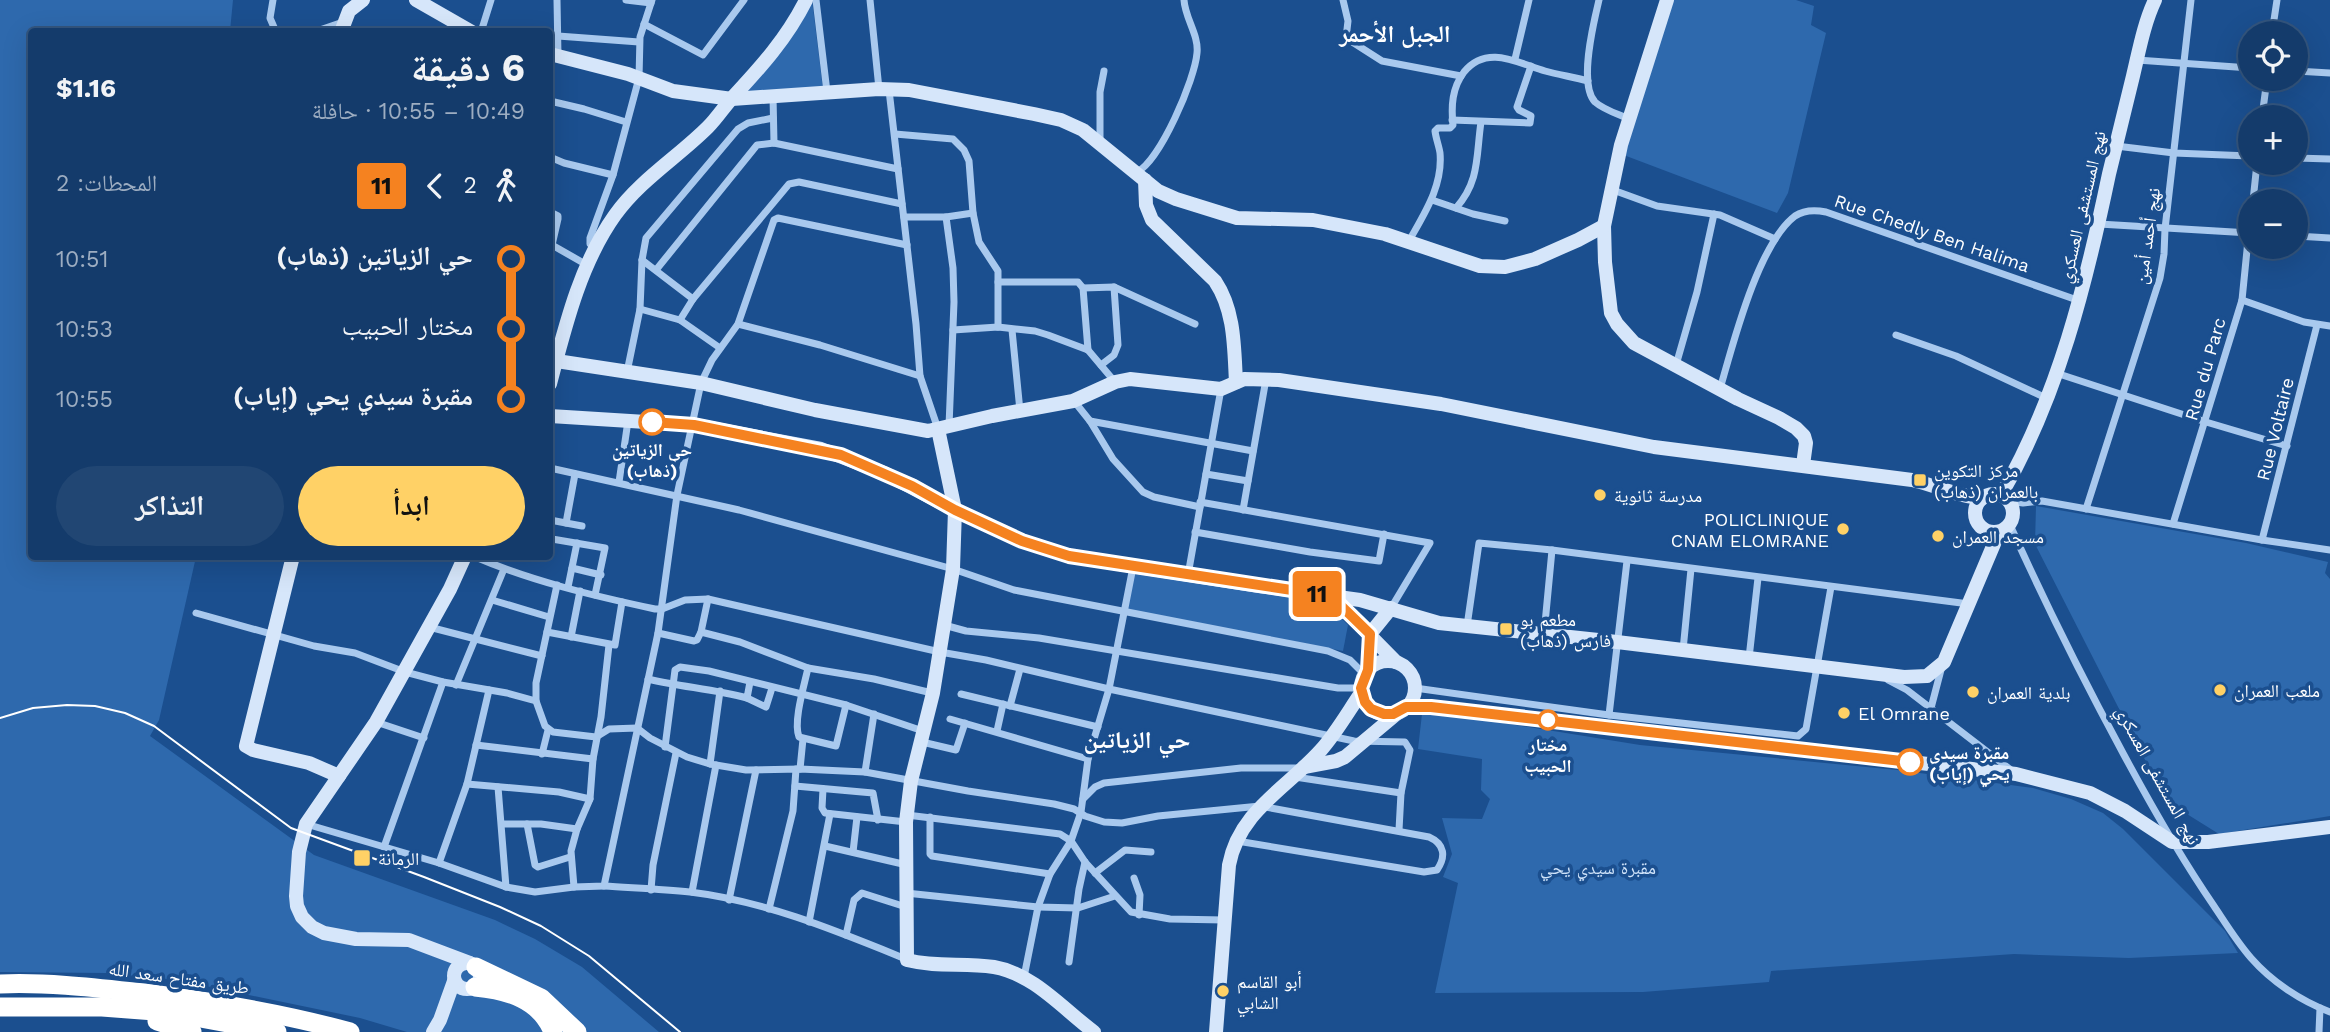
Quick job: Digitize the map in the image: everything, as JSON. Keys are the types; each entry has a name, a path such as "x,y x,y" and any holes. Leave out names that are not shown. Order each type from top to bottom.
{"highway":[{"path":"473,976 512,993 540,1010 553,1032"},
{"path":"473,976 541,998 578,1032"},
{"name":"طريق مفتاح سعد الله","path":"5,982 104,988 174,997 279,1013 349,1032"},
{"name":"طريق مفتاح سعد الله","path":"0,1007 102,1007 232,1022 276,1032"},
{"path":"102,1007 192,1032"}],"street":[{"path":"273,0 270,19 274,28"},
{"path":"342,27 349,12 363,0"},
{"path":"416,0 465,28"},
{"path":"482,28 491,0"},
{"path":"557,0 558,36 554,55 639,78 673,91 732,99 884,89 909,90 1061,120 1100,142 1158,191 1237,218 1313,220 1385,234 1480,266 1505,267 1553,252 1604,226"},
{"path":"596,247 590,244 590,238 613,175 639,78 639,42 651,1 626,0"},
{"path":"644,24 703,55 744,0"},
{"path":"806,0 780,44 709,126 617,212 588,265 553,360 701,383 913,430 928,431 1073,401 1115,382 1138,379 1221,389 1251,378 1266,379 1441,404 1654,447 1912,480 1947,488 1969,498 1983,498"},
{"path":"817,0 827,92"},
{"path":"870,0 884,89 895,134 920,376 944,427"},
{"path":"1184,0 1197,52 1188,89 1152,161 1141,177 1152,220 1223,293 1232,328 1236,382"},
{"path":"1343,0 1348,21 1346,38 1363,51 1390,63 1461,76"},
{"path":"1515,59 1530,0"},
{"path":"1599,0 1590,38 1589,90 1595,102 1629,119"},
{"path":"1667,0 1621,145 1604,226 1609,300 1616,324 1634,343 1779,418 1800,432 1806,443 1803,466"},
{"name":"نهج المستشفى العسكري","path":"2005,498 2056,373 2080,301 2137,60 2155,0"},
{"name":"نهج أحمد أمين","path":"2086,509 2160,278 2165,254 2165,229 2191,0"},
{"path":"2274,21 2277,0"},
{"path":"558,36 639,42"},
{"path":"1409,241 1432,200 1440,167 1435,131 1440,127 1452,127 1453,98 1461,76 1469,66 1483,58 1503,57 1588,81"},
{"path":"2137,60 2238,67"},
{"path":"1452,120 1530,122 1532,116 1517,107 1531,66"},
{"path":"1100,142 1100,92 1104,71"},
{"path":"2308,72 2330,73"},
{"path":"773,96 775,143"},
{"path":"553,103 626,122"},
{"path":"627,372 640,309 642,260 646,238 729,138 748,123 773,118"},
{"path":"1456,208 1467,196 1473,183 1481,122"},
{"path":"895,134 948,138 958,142 969,161 979,242 998,271 998,327"},
{"path":"656,270 757,145 775,143 898,169"},
{"path":"2116,146 2174,153 2238,156"},
{"path":"553,158 613,175"},
{"path":"2308,158 2330,159"},
{"path":"680,320 693,299 789,184 799,182 902,204"},
{"path":"1613,190 1657,206 1714,214 1775,239"},
{"path":"1432,200 1505,221"},
{"path":"604,886 658,633 677,495 701,383 720,348 738,324 769,229 776,218 777,209 772,205"},
{"name":"Rue Chedly Ben Halima","path":"1720,389 1741,316 1775,239 1797,215 1807,211 1826,212 2080,301"},
{"path":"904,217 946,217 974,213"},
{"path":"553,214 558,219 553,241"},
{"path":"1676,365 1697,292 1714,214"},
{"path":"907,960 907,818 911,781 933,693 953,569 955,510 944,427 953,330 953,268 946,217"},
{"path":"776,218 907,245"},
{"path":"2099,224 2238,232"},
{"path":"2308,237 2330,238"},
{"path":"553,246 588,265"},
{"name":"Rue du Parc","path":"2173,524 2242,300 2247,259"},
{"path":"642,260 693,299"},
{"path":"998,282 1078,282 1083,288 1088,350"},
{"path":"1083,288 1114,287 1195,324"},
{"path":"1101,365 1114,355 1118,345 1114,287"},
{"path":"2242,300 2317,325 2330,326"},
{"path":"640,309 680,320 720,348"},
{"path":"738,324 820,345 920,376"},
{"name":"Rue Voltaire","path":"2262,540 2317,325"},
{"path":"953,330 998,327 1035,331 1088,350 1115,382"},
{"path":"1012,330 1020,411"},
{"path":"1896,335 1946,352 2046,398"},
{"path":"2056,373 2287,446"},
{"path":"1243,510 1266,379"},
{"path":"1188,575 1221,389"},
{"path":"1073,401 1090,421 1114,459 1143,492 1154,497 1430,543 1391,608 1370,634 1364,681 1365,702 1378,713 1393,714 1403,709 1431,707 2016,774 2090,793 2125,811 2172,842 2221,841 2330,827"},
{"path":"553,416 694,425 841,455 912,486 955,510 1022,541 1069,556 1331,596 1391,608 1439,623 1904,677 1927,676 1944,662"},
{"path":"618,482 628,421"},
{"path":"1090,421 1254,451"},
{"path":"553,469 677,495 953,569 1014,590 1328,651 1350,660 1364,681"},
{"path":"566,523 575,474"},
{"path":"1206,474 1248,481"},
{"path":"2004,529 1984,530 1975,518 1975,510 1983,498 1990,494 2023,503 2042,501 2330,550"},
{"path":"1931,708 1944,662 2004,529 2014,513 2005,498"},
{"path":"553,521 582,526"},
{"name":"نهج المستشفى العسكري","path":"2004,529 2172,842 2252,958 2292,993 2330,1012"},
{"path":"1195,532 1379,561 1384,534"},
{"path":"553,539 606,548 595,595"},
{"path":"568,587 577,543"},
{"path":"1467,626 1479,543 1969,604"},
{"path":"1544,634 1552,550"},
{"path":"292,560 246,746 309,763 339,776"},
{"path":"463,560 376,722 306,824 299,852 296,895 302,917 312,927 324,933 356,939 397,939 422,945 473,976"},
{"path":"483,560 557,585 662,610 685,600 708,598 940,652 1364,743 1400,741 1409,746 1410,750 1401,793 1399,830"},
{"path":"1609,715 1627,561"},
{"path":"1024,977 1038,907 1050,874 1071,841 1081,812 1088,759 1109,689 1133,566"},
{"path":"572,568 601,575"},
{"path":"456,685 504,569"},
{"path":"1683,651 1691,569"},
{"path":"1749,659 1758,578"},
{"path":"542,754 548,730 536,701 536,683 557,585"},
{"path":"1415,690 1798,736 1806,729 1831,587"},
{"path":"571,637 580,590"},
{"path":"1331,596 1411,674 1415,690 1431,707"},
{"path":"658,633 697,640 708,598"},
{"path":"492,600 550,617"},
{"path":"547,632 609,645 617,643 622,602"},
{"path":"196,613 314,646 355,653 405,672 443,682 536,701"},
{"path":"944,625 966,631 1039,638 1338,688 1364,681"},
{"path":"429,627 542,656"},
{"path":"701,632 740,642 808,668 874,679 933,693"},
{"path":"575,887 570,858 576,828 590,799 609,645"},
{"path":"1216,1032 1229,865 1235,841 1260,806 1322,749 1364,681 1379,663 1396,662"},
{"path":"665,747 676,670 680,667 709,671 846,705 874,714 956,750 965,723"},
{"path":"808,668 797,733 799,737 836,746 846,705"},
{"path":"997,731 1020,669"},
{"path":"1874,674 1907,690 2016,774"},
{"path":"648,679 720,691 747,698 766,707 772,688"},
{"path":"384,847 443,682"},
{"path":"747,698 750,682"},
{"path":"439,863 467,783 489,690"},
{"path":"1300,770 1336,761 1354,752 1403,709 1415,690"},
{"path":"692,892 713,765 720,691"},
{"path":"961,694 1098,727"},
{"path":"865,772 874,714"},
{"path":"950,719 1088,759"},
{"path":"376,722 424,738"},
{"path":"548,730 596,737 609,729 637,728 665,747 713,765 756,771 798,769 865,772 1054,804 1081,812 1098,821 1122,823 1158,816 1260,806 1399,830 1436,840 1443,853 1437,870 1424,872 1235,841"},
{"path":"769,909 789,828 803,739"},
{"path":"476,745 593,759"},
{"path":"651,890 653,865 676,752"},
{"path":"1083,800 1095,787 1104,783 1241,768 1300,770 1401,793"},
{"path":"729,900 756,771"},
{"path":"467,783 558,792 590,799"},
{"path":"795,786 873,793 878,820"},
{"path":"498,787 506,887"},
{"path":"823,789 823,811 830,814 878,820 930,817 1060,834 1071,841 1085,862 1131,912 1170,919 1224,920"},
{"path":"808,922 830,814"},
{"path":"853,852 857,817"},
{"path":"930,817 932,856 1050,874"},
{"path":"306,824 439,863 506,887 534,892 604,886 692,892 769,909 846,935 907,960 939,966 994,967 1024,977 1094,1032"},
{"path":"502,824 576,828"},
{"path":"527,824 535,865 538,867 570,858"},
{"path":"825,846 907,865"},
{"path":"1095,873 1125,850 1151,852"},
{"path":"1069,962 1085,862"},
{"path":"1135,878 1140,895 1139,915"},
{"path":"846,935 854,900 862,893 906,900 1077,908 1115,896"},
{"path":"422,945 461,989 473,976"},
{"path":"437,1026 457,967 463,963 473,976"},
{"path":"437,1026 473,976"},
{"path":"2319,1032 2320,1008"}],"green space":[{"path":"0,0 233,0 230,28 28,28 28,560 195,560 159,720 150,736 314,855 495,920 535,939 582,967 659,1032 407,1032 360,1018 177,980 106,973 0,972"},
{"path":"812,0 823,89 742,95"},
{"path":"1672,0 1796,0 1814,6 1811,25 1826,33 1788,193 1777,213 1621,154"},
{"name":"ملعب العمران","path":"2036,506 2246,543 2328,562 2325,573 2330,579 2330,816 2219,834 2166,801 2035,544"},
{"path":"1135,572 1302,599 1338,615 1348,625 1343,651 1126,609"},
{"name":"مقبرة سيدي يحي","path":"1422,714 1472,718 1640,745 1897,770 2033,788 2071,799 2103,813 2123,829 2225,931 2238,953 2129,958 2014,954 1771,971 1769,982 1643,992 1435,993 1458,883 1443,877 1452,854 1442,818 1482,819 1490,799 1481,790 1482,759 1418,749"}],"tram line":[{"path":"0,718 33,708 95,706 125,713 154,726 291,828 424,877 541,926 589,956 680,1032"}],"bus line":[{"name":"11","path":"652,422 694,425 841,455 912,486 955,510 1022,541 1069,556 1331,596 1370,634 1368,670 1361,688 1365,702 1378,713 1393,714 1406,707 1431,707 1910,762"}],"place":[{"name":"حي الزياتين (ذهاب)","path":"652,422"},
{"name":"مركز التكوين بالعمران (ذهاب)","path":"1920,480"},
{"name":"مدرسة ثانوية","path":"1600,495"},
{"name":"POLICLINIQUE CNAM ELOMRANE","path":"1843,529"},
{"name":"مسجد العمران","path":"1938,536"},
{"name":"مطعم بو فارس (ذهاب)","path":"1506,629"},
{"name":"ملعب العمران","path":"2220,690"},
{"name":"بلدية العمران","path":"1973,692"},
{"name":"El Omrane","path":"1844,713"},
{"name":"مختار الحبيب","path":"1548,720"},
{"name":"مقبرة سيدي يحي (إياب)","path":"1910,762"},
{"name":"الرمانة","path":"362,858"},
{"name":"أبو القاسم الشابي","path":"1223,991"}],"district":[{"name":"الجبل الأحمر","path":"1395,34"},
{"name":"حي الزياتين","path":"1137,740"}]}
